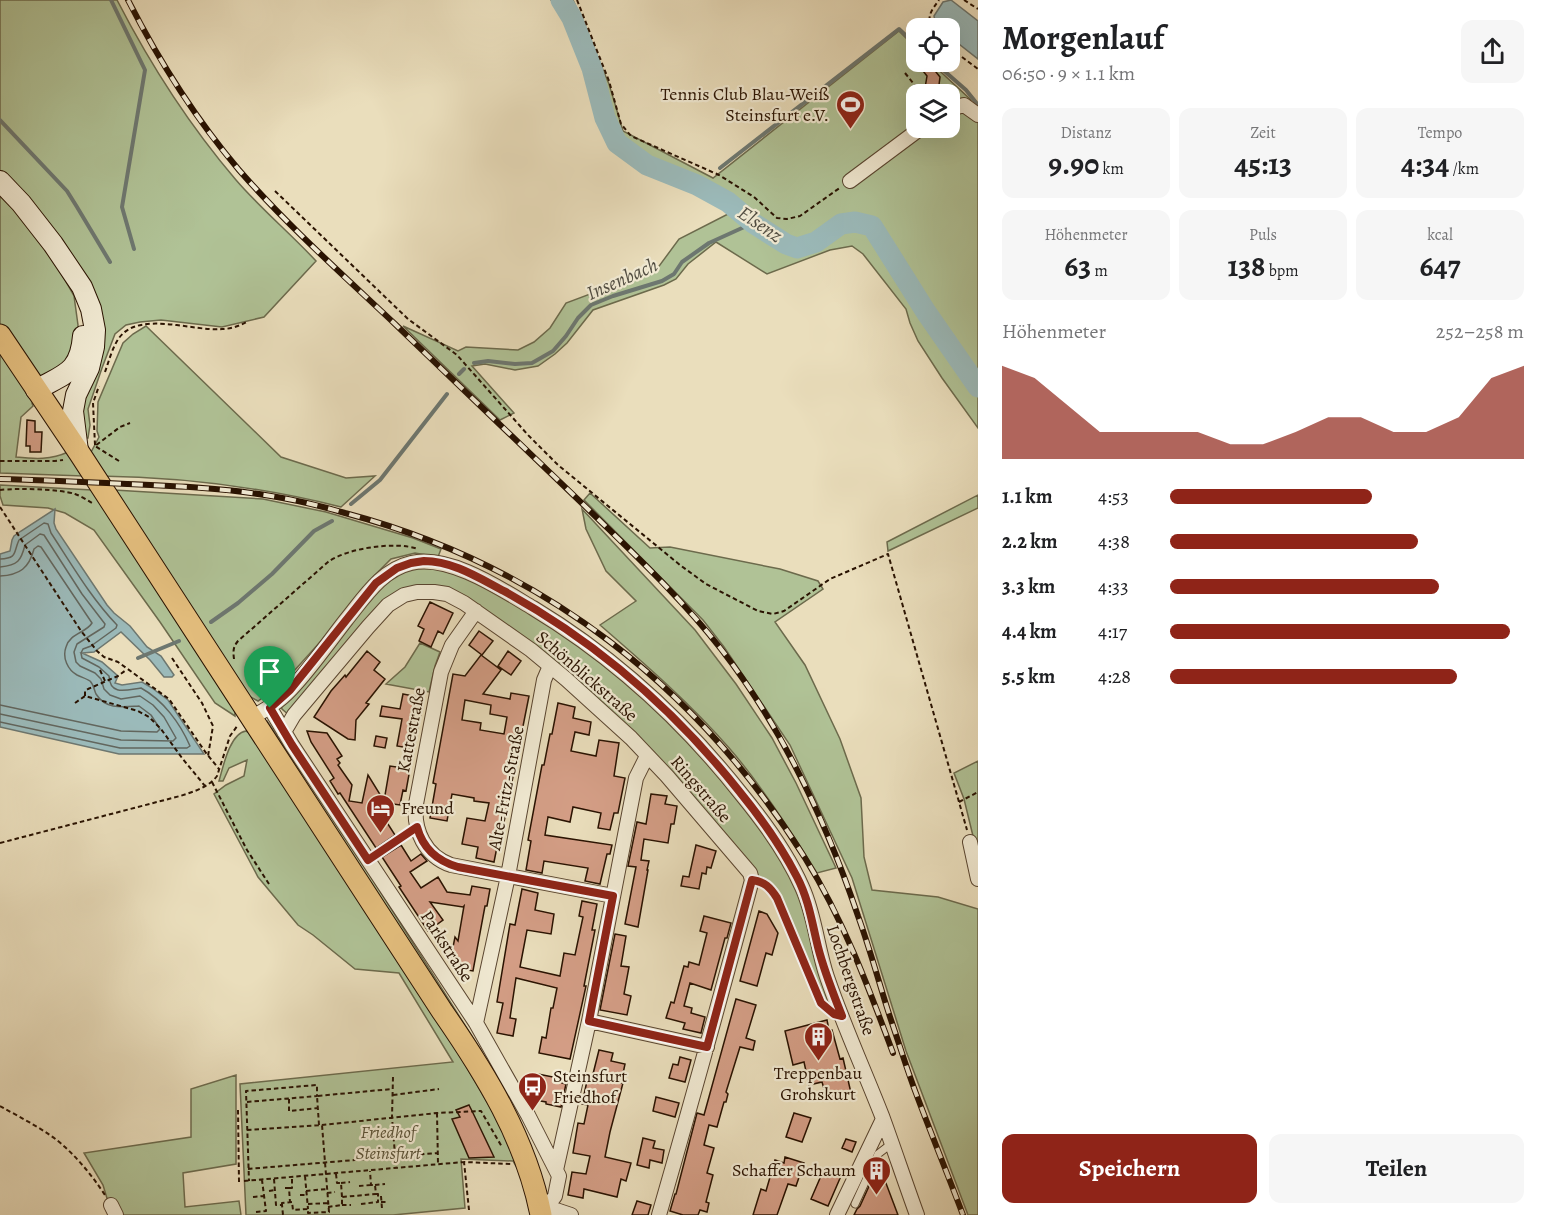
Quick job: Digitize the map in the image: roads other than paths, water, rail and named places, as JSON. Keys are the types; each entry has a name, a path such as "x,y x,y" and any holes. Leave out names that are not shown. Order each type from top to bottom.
{"main road":[{"path":"0,181 21,203 59,253 82,287 91,309 95,330 94,347 89,368 76,395 74,418 84,450 115,509 466,1045 508,1119 543,1210"},
{"path":"41,397 72,369 83,343 81,308 59,253"},
{"path":"0,335 41,397 84,450"},
{"path":"41,397 62,403 76,395"}],"street":[{"path":"960,106 964,105 978,115"},
{"path":"850,181 908,138"},
{"name":"Lochbergstraße","path":"251,718 270,708 290,690 381,579 411,563 437,562 458,568 487,582 549,618 615,665 682,726 717,764 775,838 802,887 809,905 823,964 883,1119 917,1215"},
{"name":"Schönblickstraße","path":"284,732 294,715 381,612 397,599 417,592 440,592 452,596 476,611 550,666 631,738 647,756"},
{"name":"Kattestraße","path":"476,611 453,645 441,672 416,804 415,819 421,838 429,851 445,863 613,896"},
{"name":"Alte-Fritz-Straße","path":"476,1023 508,876 544,680 550,666"},
{"name":"Parkstraße","path":"270,708 476,1023 556,1170"},
{"name":"Ringstraße","path":"556,1170 589,1021 636,778 647,756 750,873 752,880 707,1047"},
{"path":"970,842 978,879"},
{"path":"589,1021 707,1047 659,1215"},
{"path":"837,1215 883,1119"},
{"path":"543,1210 555,1197 559,1176 556,1170"},
{"path":"543,1210 571,1215"}],"lane":[{"path":"368,860 417,827"},
{"path":"855,1204 878,1154 891,1144"}],"water":[{"path":"951,0 978,21 978,59 960,45 960,18 934,18 943,2"},
{"path":"55,509 56,529 107,605 130,626 147,647 161,656 174,675 164,677 121,632 94,652 82,653 102,662 118,676 115,683 122,685 142,682 168,700 204,754 119,754 0,727 0,554 10,551 14,536"}],"waterway":[{"path":"111,0 145,70 122,207 134,249"},
{"name":"Elsenz","path":"561,0 572,18 592,68 605,118 617,143 647,165 697,185 728,202 753,223 786,244 797,248 816,242 841,224 855,222 872,226 926,312 978,387"},
{"path":"720,168 899,29 906,36"},
{"path":"945,72 966,90 978,105"},
{"path":"0,120 67,191 110,262"},
{"name":"Elsenz","path":"697,185 704,180"},
{"name":"Insenbach","path":"474,363 488,361 532,363 553,351 591,305 662,281 674,274 682,262 709,243 753,223"},
{"name":"Insenbach","path":"459,374 464,369"},
{"name":"Insenbach","path":"351,504 380,480 447,394"},
{"name":"Insenbach","path":"211,622 272,574 314,531 332,521"},
{"name":"Insenbach","path":"138,658 179,641"}],"railway":[{"path":"128,0 165,67 193,109 223,150 257,190 315,249 567,488 675,595 721,649 743,680 764,711 801,777 832,845 862,928 910,1076 963,1215"},
{"path":"0,479 199,488 253,493 299,501 417,536 485,565 549,600 608,640 664,687 715,739 762,796 819,881 843,929 893,1053"}],"place":[{"name":"Tennis Club Blau-Weiß Steinsfurt e.V.","path":"850,130"},
{"name":"Freund","path":"380,834"},
{"name":"Treppenbau Grohskurt","path":"818,1062"},
{"name":"Steinsfurt Friedhof","path":"532,1112"},
{"name":"Schaffer Schaum","path":"877,1196"}],"park label":[{"name":"Friedhof Steinsfurt","path":"388,1142"}]}
